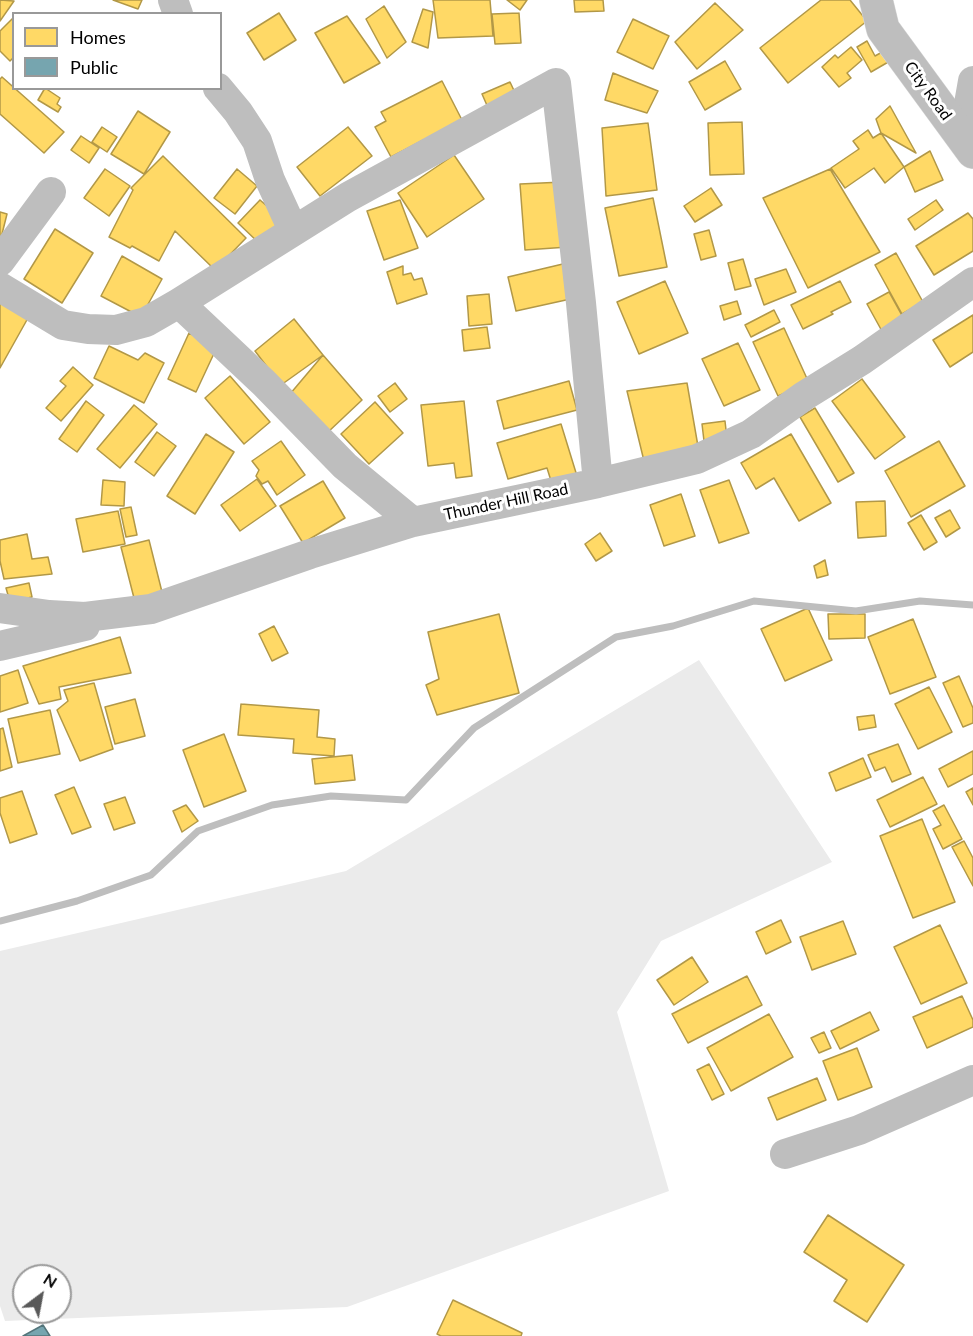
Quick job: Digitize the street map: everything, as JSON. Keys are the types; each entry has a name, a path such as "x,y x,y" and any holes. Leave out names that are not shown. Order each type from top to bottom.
{"main road":[{"name":"City Road","path":"879,15 968,145"}],"street":[{"path":"857,0 879,15"},
{"path":"968,145 973,81"},
{"path":"0,287 63,325 116,330 146,322 358,192 556,83 580,292 598,483"},
{"path":"220,90 257,141 270,180 293,230"},
{"path":"0,261 51,192"},
{"name":"Thunder Hill Road","path":"0,608 49,615 86,617 151,609 310,554 412,522 598,483 697,459 751,434 973,282"},
{"path":"179,303 264,382 345,466 412,522"},
{"path":"0,646 151,609"},
{"path":"785,1154 859,1131 973,1080"}],"shaded area":[{"path":"699,660 832,862 661,941 617,1012 669,1191 347,1307 72,1318 72,1264 12,1264 12,1321 5,1321 0,1306 0,951 346,871"}],"building: Homes":[{"path":"0,0 14,1 0,21"},
{"path":"113,0 142,0 138,9"},
{"path":"433,0 490,0 493,36 438,38"},
{"path":"507,0 527,0 520,10"},
{"path":"574,0 603,0 604,11 575,12"},
{"path":"821,0 850,0 867,21 788,83 760,48"},
{"path":"715,3 743,30 697,69 675,42"},
{"path":"384,6 406,42 387,58 366,19"},
{"path":"423,9 433,12 428,48 412,42"},
{"path":"279,13 296,40 264,60 247,33"},
{"path":"519,13 521,43 495,44 492,14"},
{"path":"347,16 380,63 344,83 315,33"},
{"path":"12,19 12,59 10,61 0,51 0,31"},
{"path":"633,19 669,36 653,69 617,52"},
{"path":"867,41 875,56 884,51 890,61 871,72 857,47"},
{"path":"851,47 862,60 847,73 851,78 839,87 822,67 835,55 838,58"},
{"path":"725,61 741,89 705,110 689,82"},
{"path":"613,73 658,91 647,113 605,100"},
{"path":"2,77 12,86 12,90 17,90 64,132 44,153 0,114 0,79"},
{"path":"442,81 462,120 391,157 375,127 386,121 381,112"},
{"path":"510,82 518,99 489,110 482,94"},
{"path":"44,90 48,90 60,98 57,104 61,107 58,112 38,100"},
{"path":"890,106 916,153 881,133 876,119"},
{"path":"138,111 170,132 144,174 111,154"},
{"path":"742,122 744,174 710,175 708,123"},
{"path":"648,123 657,190 606,196 602,128"},
{"path":"102,127 117,137 107,152 92,142"},
{"path":"348,127 372,156 320,196 297,167"},
{"path":"868,130 873,138 881,133 904,167 885,183 874,168 845,188 831,168 859,149 853,141"},
{"path":"81,136 99,148 89,163 71,150"},
{"path":"930,151 943,180 915,192 904,167"},
{"path":"454,155 484,199 427,237 398,193"},
{"path":"163,156 246,238 215,270 175,231 159,261 132,246 130,248 109,237 133,190 131,188"},
{"path":"105,169 130,186 109,216 84,198"},
{"path":"237,169 257,186 235,214 214,198"},
{"path":"830,169 880,252 808,288 763,198"},
{"path":"563,182 568,247 525,250 520,184"},
{"path":"711,188 722,205 695,222 684,206"},
{"path":"653,198 667,267 619,276 605,208"},
{"path":"260,200 284,221 261,245 238,223"},
{"path":"400,200 418,248 384,260 367,211"},
{"path":"936,200 943,210 915,230 908,219"},
{"path":"0,212 7,214 0,242"},
{"path":"968,213 973,219 973,251 934,275 916,246"},
{"path":"55,229 93,253 62,303 24,279"},
{"path":"709,230 716,256 701,260 694,234"},
{"path":"896,253 923,302 902,314 875,265"},
{"path":"122,256 162,279 141,317 101,296"},
{"path":"743,259 751,286 735,290 728,263"},
{"path":"567,263 575,298 516,311 508,277"},
{"path":"403,266 403,275 411,273 414,280 422,278 427,294 397,304 387,272"},
{"path":"786,269 796,292 764,305 755,279"},
{"path":"665,281 688,333 639,354 617,302"},
{"path":"840,281 851,302 803,329 791,305"},
{"path":"889,292 905,321 883,333 867,304"},
{"path":"489,294 492,324 469,326 467,296"},
{"path":"737,301 741,314 724,320 720,306"},
{"path":"0,302 28,318 0,368"},
{"path":"774,310 780,322 751,337 745,325"},
{"path":"973,315 973,352 950,367 933,340"},
{"path":"294,319 323,355 281,385 255,351"},
{"path":"487,327 490,348 464,351 462,330"},
{"path":"784,328 809,383 778,396 753,342"},
{"path":"189,333 217,347 196,392 168,379"},
{"path":"738,343 760,390 724,406 702,359"},
{"path":"109,346 138,360 145,353 164,363 144,403 94,378"},
{"path":"323,355 362,400 327,433 290,394"},
{"path":"73,367 93,385 61,421 46,408 66,386 60,381"},
{"path":"230,376 270,422 244,444 205,398"},
{"path":"862,379 905,437 875,459 832,401"},
{"path":"569,381 577,410 504,429 497,401"},
{"path":"395,383 407,399 390,412 378,396"},
{"path":"687,383 699,452 644,461 627,391"},
{"path":"86,401 104,415 77,452 59,439"},
{"path":"464,401 472,476 456,478 454,463 428,466 421,405"},
{"path":"375,402 403,433 369,464 341,434"},
{"path":"134,405 157,424 120,468 97,449"},
{"path":"815,408 854,473 838,482 800,417"},
{"path":"725,421 727,439 704,441 702,424"},
{"path":"561,424 577,476 552,484 547,468 508,479 497,443"},
{"path":"157,432 176,446 154,476 135,462"},
{"path":"206,434 234,452 195,514 167,496"},
{"path":"791,434 831,503 799,521 774,478 756,489 741,463"},
{"path":"281,441 305,475 277,495 268,481 262,484 256,476 259,470 252,461"},
{"path":"939,441 965,486 911,517 885,471"},
{"path":"257,479 276,506 240,531 221,505"},
{"path":"103,480 125,482 124,506 101,505"},
{"path":"729,480 749,533 719,543 700,490"},
{"path":"323,481 345,518 303,543 280,506"},
{"path":"681,494 695,536 664,546 650,505"},
{"path":"885,501 886,536 858,538 856,502"},
{"path":"131,507 137,535 126,537 120,509"},
{"path":"950,510 960,528 946,537 935,518"},
{"path":"118,511 125,544 83,552 76,519"},
{"path":"921,515 937,542 924,550 908,523"},
{"path":"600,533 612,551 596,561 585,544"},
{"path":"27,534 32,559 48,557 52,574 4,579 0,561 0,540"},
{"path":"149,540 163,596 135,602 121,547"},
{"path":"825,560 828,575 817,578 814,566"},
{"path":"29,583 32,597 10,602 6,588"},
{"path":"808,608 832,660 785,681 761,629"},
{"path":"499,614 519,693 437,715 426,685 439,679 428,632"},
{"path":"828,614 865,614 865,638 829,639"},
{"path":"913,619 936,677 890,694 868,637"},
{"path":"274,626 288,653 272,661 259,634"},
{"path":"120,637 131,673 59,687 61,699 39,704 23,666"},
{"path":"18,670 28,703 0,712 0,676"},
{"path":"959,676 973,708 973,723 963,727 943,683"},
{"path":"94,683 113,749 80,761 57,710 68,701 64,690"},
{"path":"929,687 952,732 918,749 895,704"},
{"path":"135,699 145,736 115,744 105,707"},
{"path":"241,704 319,710 317,737 335,739 334,756 293,753 294,739 238,735"},
{"path":"50,710 60,754 18,763 8,719"},
{"path":"874,715 876,727 859,730 857,717"},
{"path":"3,728 12,767 0,771 0,729"},
{"path":"224,734 246,791 204,807 183,750"},
{"path":"898,744 911,774 892,782 885,767 875,771 868,755"},
{"path":"973,751 973,774 948,787 939,769"},
{"path":"352,755 355,780 315,784 312,759"},
{"path":"863,758 871,777 836,791 829,773"},
{"path":"923,777 937,804 890,827 877,800"},
{"path":"74,787 91,827 72,834 55,795"},
{"path":"973,788 973,805 966,792"},
{"path":"22,791 37,834 10,843 0,813 0,798"},
{"path":"125,797 135,823 114,830 104,804"},
{"path":"186,805 198,821 182,832 173,811"},
{"path":"944,805 962,839 943,849 933,829 941,825 933,811"},
{"path":"922,819 955,902 913,918 880,836"},
{"path":"964,841 973,858 973,886 952,847"},
{"path":"781,920 791,942 766,954 756,932"},
{"path":"843,921 856,954 812,970 800,937"},
{"path":"940,925 967,983 921,1004 894,947"},
{"path":"692,957 708,982 674,1005 657,980"},
{"path":"747,976 762,1005 688,1043 672,1014"},
{"path":"962,996 973,1020 973,1027 927,1048 913,1017"},
{"path":"870,1012 879,1030 840,1049 831,1031"},
{"path":"769,1014 793,1057 731,1091 707,1048"},
{"path":"824,1032 831,1048 819,1053 811,1038"},
{"path":"857,1048 872,1087 838,1100 823,1061"},
{"path":"709,1064 724,1094 712,1100 697,1070"},
{"path":"817,1078 826,1100 777,1120 768,1098"},
{"path":"828,1215 904,1265 867,1322 834,1301 847,1280 804,1252"},
{"path":"453,1300 522,1333 521,1336 441,1336 437,1334"}],"building: Public":[{"path":"43,1325 50,1336 23,1336"}],"waterway":[{"path":"0,921 77,901 151,875 198,831 272,805 331,796 406,800 474,728 616,637 673,626 754,601 856,611 920,601 973,605"}]}
